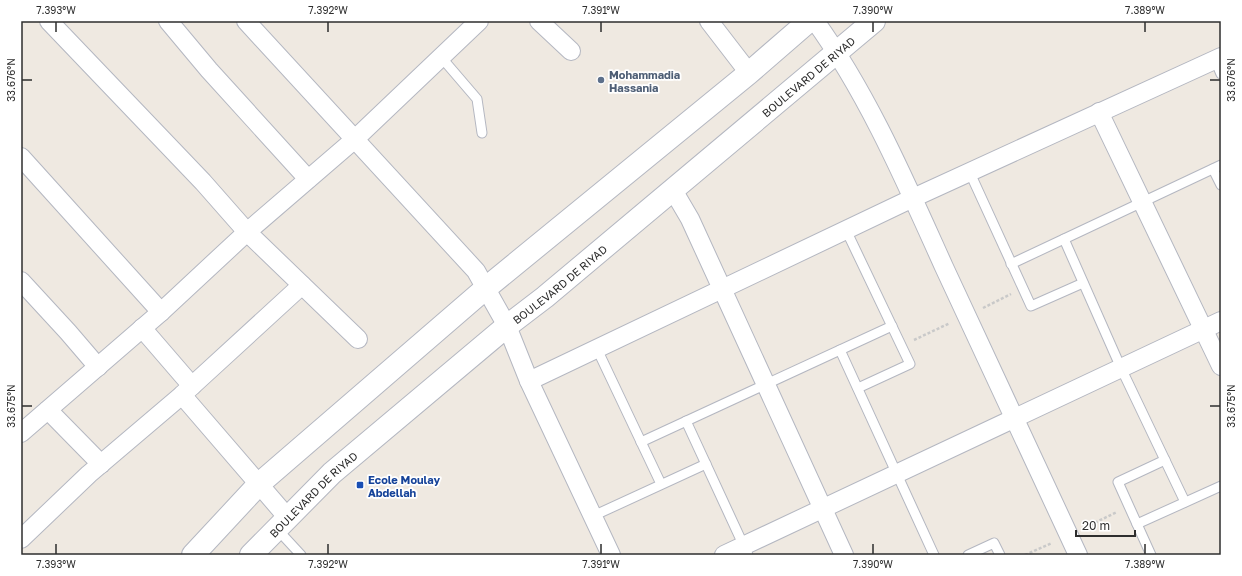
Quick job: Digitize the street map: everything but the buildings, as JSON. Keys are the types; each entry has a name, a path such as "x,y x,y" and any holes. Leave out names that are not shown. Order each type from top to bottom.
{"main road":[{"path":"193,555 259,484 486,288 749,73 809,21"},
{"name":"BOULEVARD DE RIYAD","path":"252,555 332,473 507,326 545,298 874,21"}],"street":[{"path":"49,21 193,170 247,232 358,338"},
{"path":"168,21 209,70 308,179"},
{"path":"246,21 476,271 507,326 529,381 611,555"},
{"path":"21,433 161,312 247,232 355,139 479,21"},
{"path":"539,21 571,51"},
{"path":"709,21 749,73"},
{"path":"815,21 837,52 854,80 913,198 1078,555"},
{"path":"529,381 720,289 1099,112 1219,64"},
{"path":"1099,112 1221,366"},
{"path":"21,157 161,312"},
{"path":"673,190 690,219 720,289 844,555"},
{"path":"21,281 98,367"},
{"path":"21,539 101,464 187,391 302,285"},
{"path":"724,555 746,550 822,510 1221,321"},
{"path":"142,328 187,391 259,484 283,523"},
{"path":"48,410 101,464"}],"lane":[{"path":"441,57 477,99 482,133"},
{"path":"1012,264 1217,167 1221,185"},
{"path":"970,173 1031,306 1083,283"},
{"path":"846,230 910,364 858,388"},
{"path":"1064,239 1121,368 1185,502"},
{"path":"641,442 892,326"},
{"path":"596,349 661,484"},
{"path":"840,350 934,555"},
{"path":"686,421 746,550"},
{"path":"1151,555 1118,482 1165,460"},
{"path":"593,516 706,464"},
{"path":"1137,524 1221,486"},
{"path":"283,523 301,555"},
{"path":"968,555 994,543 1000,555"}],"place":[{"name":"Mohammadia Hassania","path":"601,80"},
{"name":"Ecole Moulay Abdellah","path":"360,485"}]}
